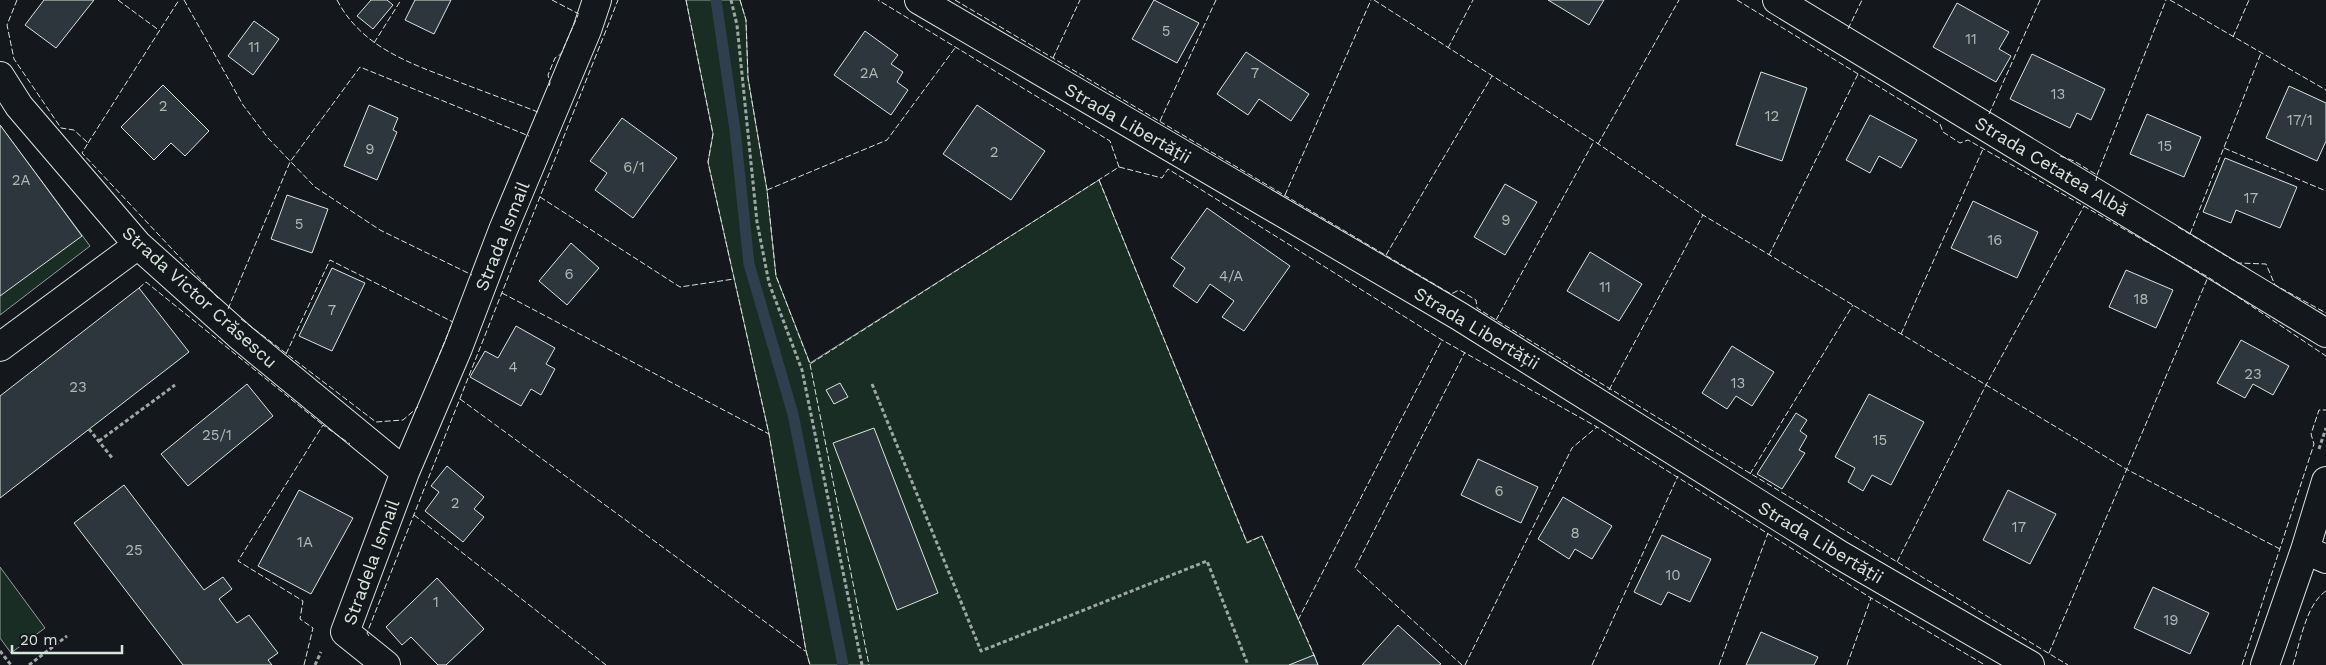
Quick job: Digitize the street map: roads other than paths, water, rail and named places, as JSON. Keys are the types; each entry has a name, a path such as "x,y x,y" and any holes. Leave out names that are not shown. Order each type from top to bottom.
{"street":[{"name":"Strada Ismail","path":"405,472 458,348 503,230 598,0"},
{"name":"Strada Libertății","path":"919,0 1459,316 1840,555 2030,665"},
{"name":"Strada Cetatea Albă","path":"1777,0 2326,333"},
{"name":"Strada Victor Crăsescu","path":"0,76 25,113 138,245 242,338 405,472"},
{"path":"0,347 138,245"},
{"name":"Stradela Ismail","path":"386,665 345,632 405,472"},
{"path":"2265,665 2315,554 2326,481"}],"waterway":[{"path":"716,0 735,130 749,264 793,414 843,665"}]}
